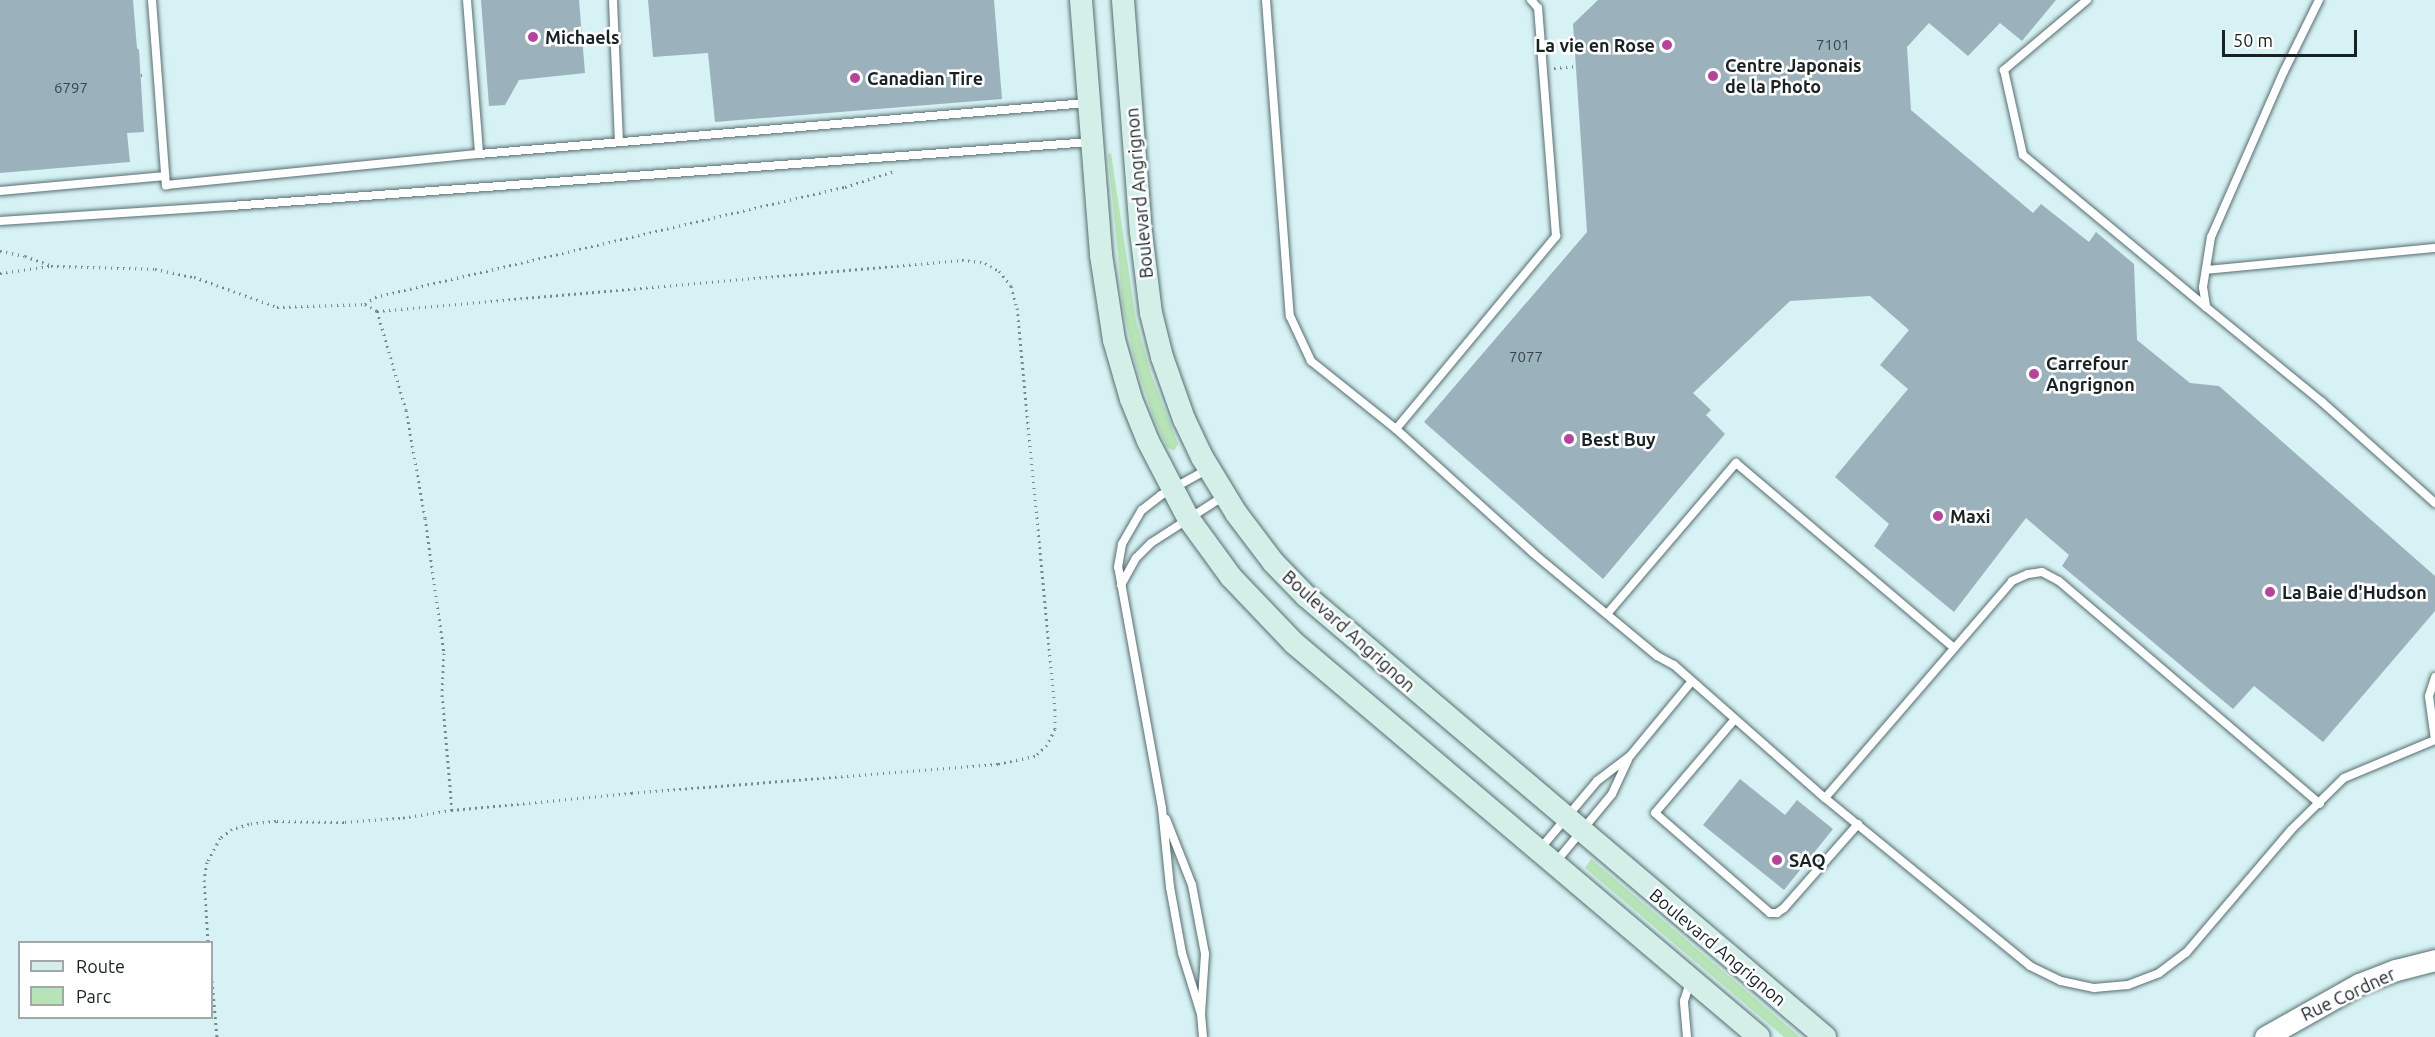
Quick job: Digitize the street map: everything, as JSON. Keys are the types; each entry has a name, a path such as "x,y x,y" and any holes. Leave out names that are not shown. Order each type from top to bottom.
{"main road":[{"path":"1081,0 1104,282 1113,340 1131,399 1171,489 1188,518 1231,577 1278,627 1759,1037"},
{"name":"Boulevard Angrignon","path":"1123,0 1141,232 1151,313 1176,399 1224,496 1263,549 1296,587 1825,1037"}],"street":[{"name":"Rue Cordner","path":"2265,1037 2359,984 2435,960"}],"lane":[{"path":"152,0 166,185 479,154 1088,102"},
{"path":"467,0 479,154"},
{"path":"613,0 619,142"},
{"path":"1266,0 1290,316 1311,361 1396,429 1517,540 1657,656 1674,665 1825,798 2030,966 2071,984 2105,988 2149,978 2178,960 2291,830 2344,778 2435,740 2429,696 2435,677"},
{"path":"1396,429 1556,236 1538,8 1531,0"},
{"path":"2087,0 2004,70 2023,155 2322,402 2435,503"},
{"path":"2206,307 2203,287 2211,237 2284,71 2319,0"},
{"path":"0,220 231,207 1092,142"},
{"path":"0,191 165,176"},
{"path":"2206,270 2435,248"},
{"path":"1606,614 1736,463 1954,648"},
{"path":"1201,1014 1182,953 1170,887 1162,808 1118,567 1122,544 1142,510 1171,489 1209,469"},
{"path":"1121,586 1142,552 1188,518 1224,496"},
{"path":"1825,798 2012,581 2028,574 2042,572 2059,581 2320,804"},
{"path":"1547,856 1574,825 1597,781 1630,756 1692,681"},
{"path":"1735,719 1655,813 1770,913 1777,913 1784,908 1858,824"},
{"path":"1547,856 1574,825 1612,794 1630,756"},
{"path":"1162,808 1192,885 1203,942 1205,954 1201,1014 1203,1037"},
{"path":"1687,1037 1685,995 1692,979"}],"path":[{"path":"1556,68 1576,66"},
{"path":"365,304 375,297 845,187 898,169"},
{"path":"0,251 25,256 51,266"},
{"path":"0,273 51,266 155,269 194,277 277,307 365,304 377,311 962,260 985,263 999,271 1011,286 1017,308 1055,709 1055,729 1047,745 1035,756 998,764 632,793 344,822 276,821 249,824 232,829 220,838 211,850 204,880 208,941"},
{"path":"377,311 406,410 425,518 444,653 441,695 452,810"},
{"path":"213,992 217,1037"}],"green space":[{"path":"1111,153 1136,320 1151,374 1178,444 1174,451 1167,447 1153,416 1134,358 1123,308 1108,154"},
{"path":"1591,859 1800,1037 1784,1037 1585,868"}],"building":[{"path":"0,0 133,0 139,50 144,132 127,133 130,162 0,173"},
{"name":"Michaels","path":"481,0 579,0 585,73 519,80 505,105 489,106"},
{"name":"Canadian Tire","path":"648,0 994,0 1002,99 715,122 708,53 653,57"},
{"name":"Carrefour Angrignon","path":"1598,0 2056,0 2022,41 2000,23 1968,56 1929,23 1907,47 1911,110 2033,213 2041,204 2089,242 2096,232 2134,264 2137,340 2190,383 2219,386 2435,576 2435,611 2323,742 2254,686 2233,709 2062,566 2069,555 2026,518 1954,612 1874,546 1889,524 1835,477 1908,389 1880,365 1909,330 1870,296 1790,301 1693,393 1711,410 1706,415 1725,434 1603,579 1424,422 1587,232 1573,24"},
{"name":"SAQ","path":"1740,779 1785,815 1797,800 1833,829 1784,890 1703,825"}],"place":[{"name":"Michaels","path":"533,37"},
{"name":"La vie en Rose","path":"1667,45"},
{"name":"Centre Japonais de la Photo","path":"1713,76"},
{"name":"Canadian Tire","path":"855,78"},
{"name":"Carrefour Angrignon","path":"2034,374"},
{"name":"Best Buy","path":"1569,439"},
{"name":"Maxi","path":"1938,516"},
{"name":"La Baie d'Hudson","path":"2270,592"},
{"name":"SAQ","path":"1777,860"}]}
